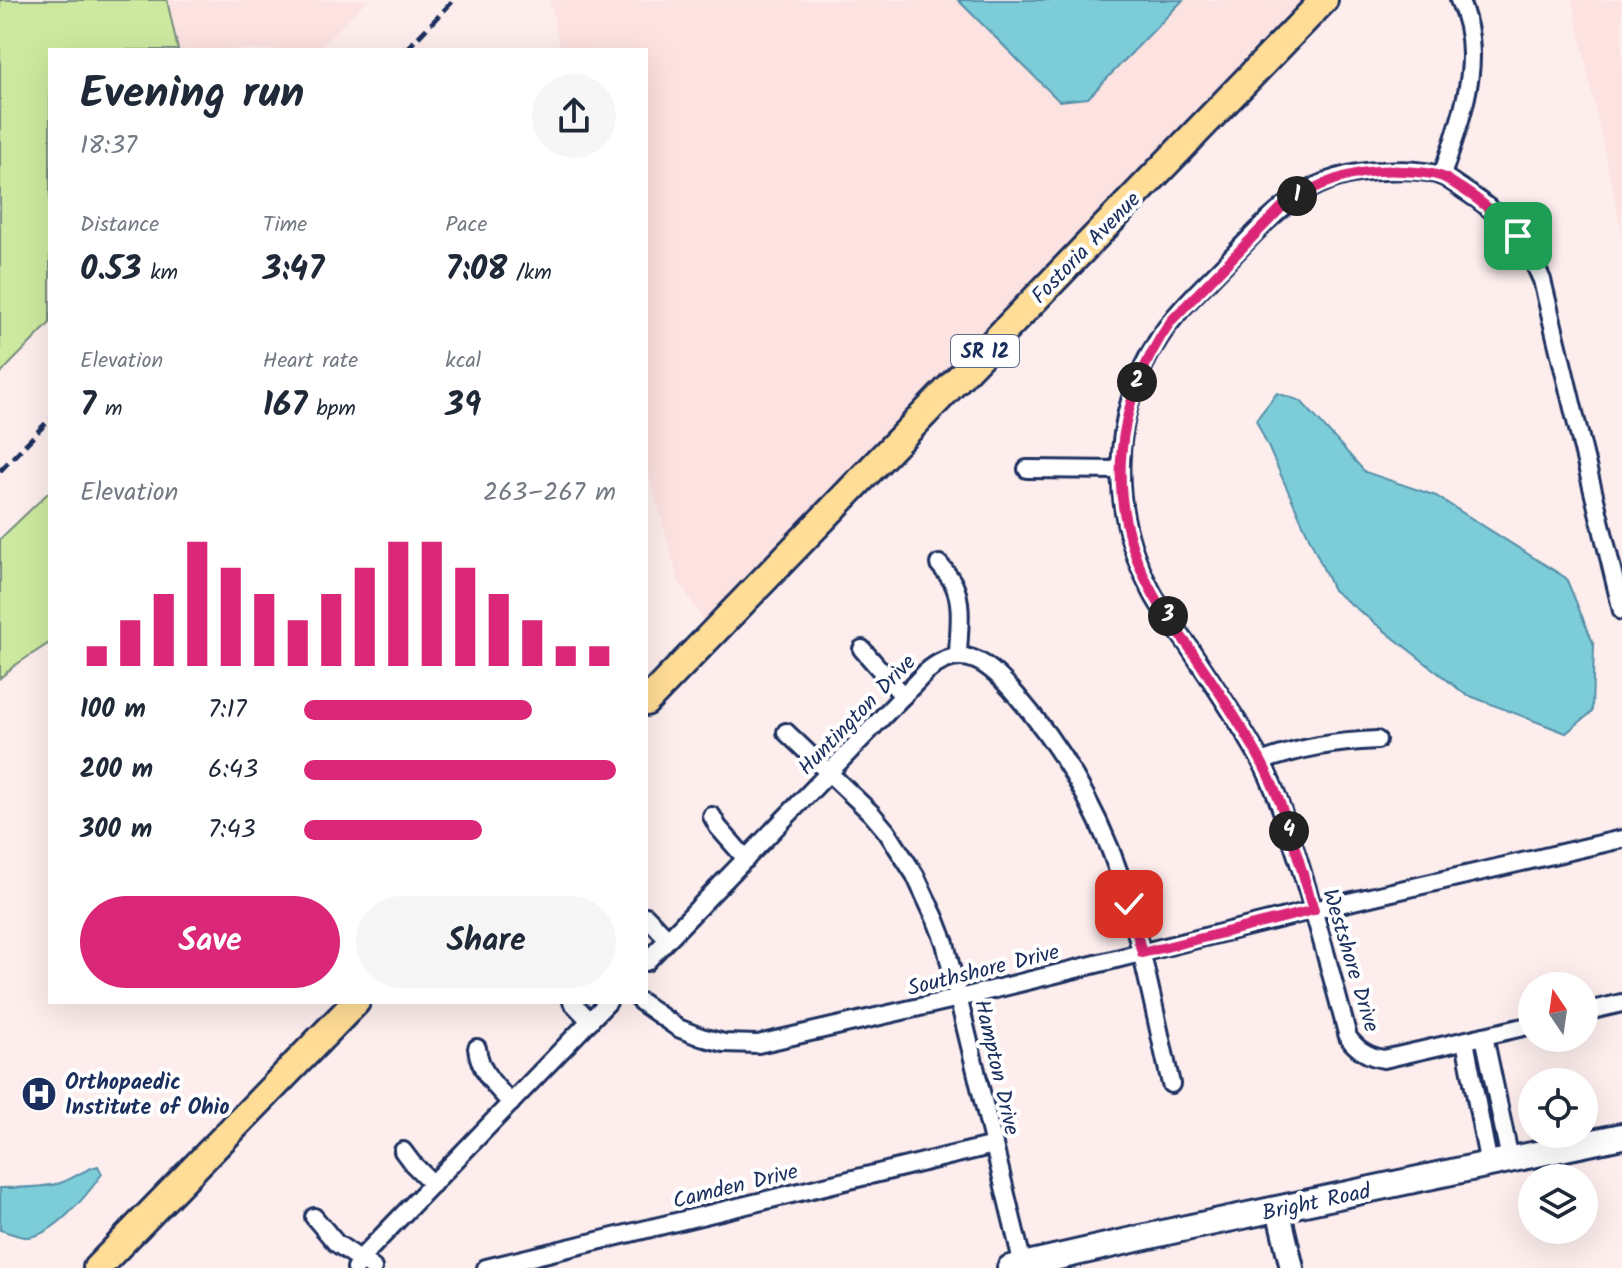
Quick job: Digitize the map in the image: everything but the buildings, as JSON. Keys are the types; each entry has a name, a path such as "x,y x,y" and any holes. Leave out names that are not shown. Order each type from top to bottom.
{"main road":[{"name":"Fostoria Avenue","path":"648,700 1324,0"},
{"path":"97,1268 354,1004"},
{"name":"Bright Road","path":"1016,1267 1622,1136"}],"street":[{"path":"1459,0 1472,53 1471,78 1442,176 1501,217 1532,257 1542,280 1622,611"},
{"name":"Westshore Drive","path":"1442,176 1394,170 1346,175 1323,182 1282,207 1171,321 1145,362 1123,431 1120,470 1122,504 1133,551 1153,595 1202,666 1261,762 1279,802 1314,910 1348,1037 1357,1048 1384,1059 1518,1028"},
{"path":"1027,469 1120,470"},
{"path":"939,564 953,582 957,593 958,657 978,660 997,673 1029,710 1089,802 1129,904 1171,1084"},
{"path":"862,649 903,696"},
{"name":"Huntington Drive","path":"648,960 935,664 958,657"},
{"name":"Hampton Drive","path":"786,732 871,813 915,875 941,932 994,1145 1016,1267"},
{"path":"1261,762 1335,742 1377,740"},
{"path":"712,816 726,838 746,859"},
{"name":"Southshore Drive","path":"644,1004 678,1028 724,1043 782,1040 1314,910 1622,839"},
{"path":"648,918 668,939"},
{"path":"1598,1009 1622,1003"},
{"path":"574,1004 590,1021"},
{"path":"344,1268 363,1265 433,1184 606,1004"},
{"path":"1484,1036 1500,1162"},
{"path":"1465,1041 1500,1162"},
{"path":"477,1048 483,1072 511,1103"},
{"name":"Camden Drive","path":"486,1268 994,1145"},
{"path":"403,1151 433,1184"},
{"path":"1278,1209 1292,1268"},
{"path":"314,1217 336,1243 363,1265"}],"shaded area":[{"path":"0,0 367,0 320,48 48,48"},
{"path":"550,0 1311,0 705,624 679,581 648,473 648,48 560,48"},
{"path":"1572,0 1622,0 1622,233"}],"green space":[{"path":"0,0 167,0 178,48 48,48 48,325 0,374"},
{"path":"48,493 48,644 0,678 0,539"}],"water":[{"path":"958,0 1183,0 1088,98 1059,101"},
{"path":"1277,393 1301,401 1365,472 1436,496 1566,578 1594,645 1592,712 1566,733 1465,694 1333,590 1256,420"},
{"path":"98,1166 102,1174 88,1193 47,1231 25,1237 0,1230 0,1188 56,1184"}],"railway":[{"path":"408,48 454,0"},
{"path":"0,471 48,421"}],"place":[{"name":"Orthopaedic Institute of Ohio","path":"39,1094"}],"route":[{"path":"1129,904 1142,953 1314,910 1279,802 1261,762 1202,666 1153,595 1133,551 1122,504 1120,456 1123,431 1136,384 1157,341 1171,321 1282,207 1323,182 1346,175 1394,170 1442,176 1481,201 1518,236"}]}
